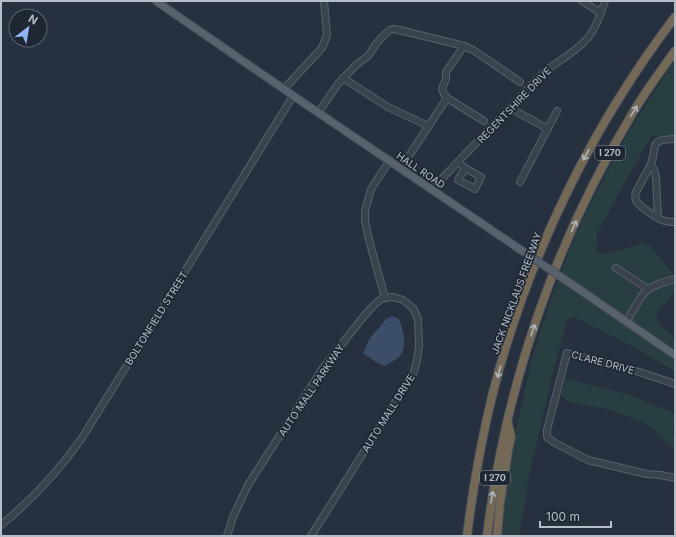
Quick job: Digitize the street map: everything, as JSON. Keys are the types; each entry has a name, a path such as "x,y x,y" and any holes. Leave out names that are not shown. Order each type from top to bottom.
{"highway":[{"name":"JACK NICKLAUS FREEWAY","path":"467,536 483,437 499,370 518,311 541,250 572,182 605,121 647,54 675,17"},
{"name":"I 270","path":"487,536 497,468 518,378 536,320 558,262 601,169 631,116 675,51"},
{"path":"498,536 500,503 511,437 507,421"},
{"path":"463,536 472,499"}],"main road":[{"name":"HALL ROAD","path":"156,1 293,96 390,160 675,354"}],"street":[{"path":"284,89 322,48 327,35 324,1"},
{"path":"582,1 601,13"},
{"name":"REGENTSHIRE DRIVE","path":"432,189 544,72 585,42 593,30 606,1"},
{"path":"318,113 343,78 368,56 376,44 390,30 399,30 464,46 474,50 520,82"},
{"path":"464,46 446,72 446,79 442,89 447,98 484,121"},
{"path":"343,78 388,107 428,127"},
{"name":"BOLTONFIELD STREET","path":"1,525 53,476 82,438 293,96"},
{"path":"401,168 447,98"},
{"path":"510,108 548,129"},
{"path":"520,182 557,112"},
{"path":"675,138 663,139 656,143 653,159 636,192 635,199 641,207 658,218 668,222 675,222"},
{"path":"386,298 368,236 365,211 371,189 390,160"},
{"path":"458,162 465,168"},
{"path":"651,164 656,177 658,218"},
{"path":"616,268 648,289"},
{"path":"626,322 641,297 648,289 675,279"},
{"name":"AUTO MALL DRIVE","path":"311,536 414,372 419,346 418,319 413,308 403,300 393,297 386,298"},
{"name":"AUTO MALL PARKWAY","path":"227,536 233,517 248,485 323,368 364,316 381,299 386,298"},
{"name":"CLARE DRIVE","path":"675,384 636,371 567,353 547,430 547,437 555,443 588,460 646,474 675,478"}],"green space":[{"path":"675,60 675,143 652,135 597,234 596,253 610,253 640,244 651,246 675,276 675,291 656,314 657,322 675,339 675,349 561,272 578,229 629,131"},
{"path":"558,280 675,359 675,371 628,344 574,317 567,320 553,372 529,476 519,536 500,536 505,482 531,361"},
{"path":"566,379 627,394 670,411 675,415 673,435 675,437 675,450 653,429 640,421 607,409 568,402 561,395"}],"water":[{"path":"393,316 399,319 401,323 404,347 399,357 385,366 363,353 370,338 386,319"}]}
